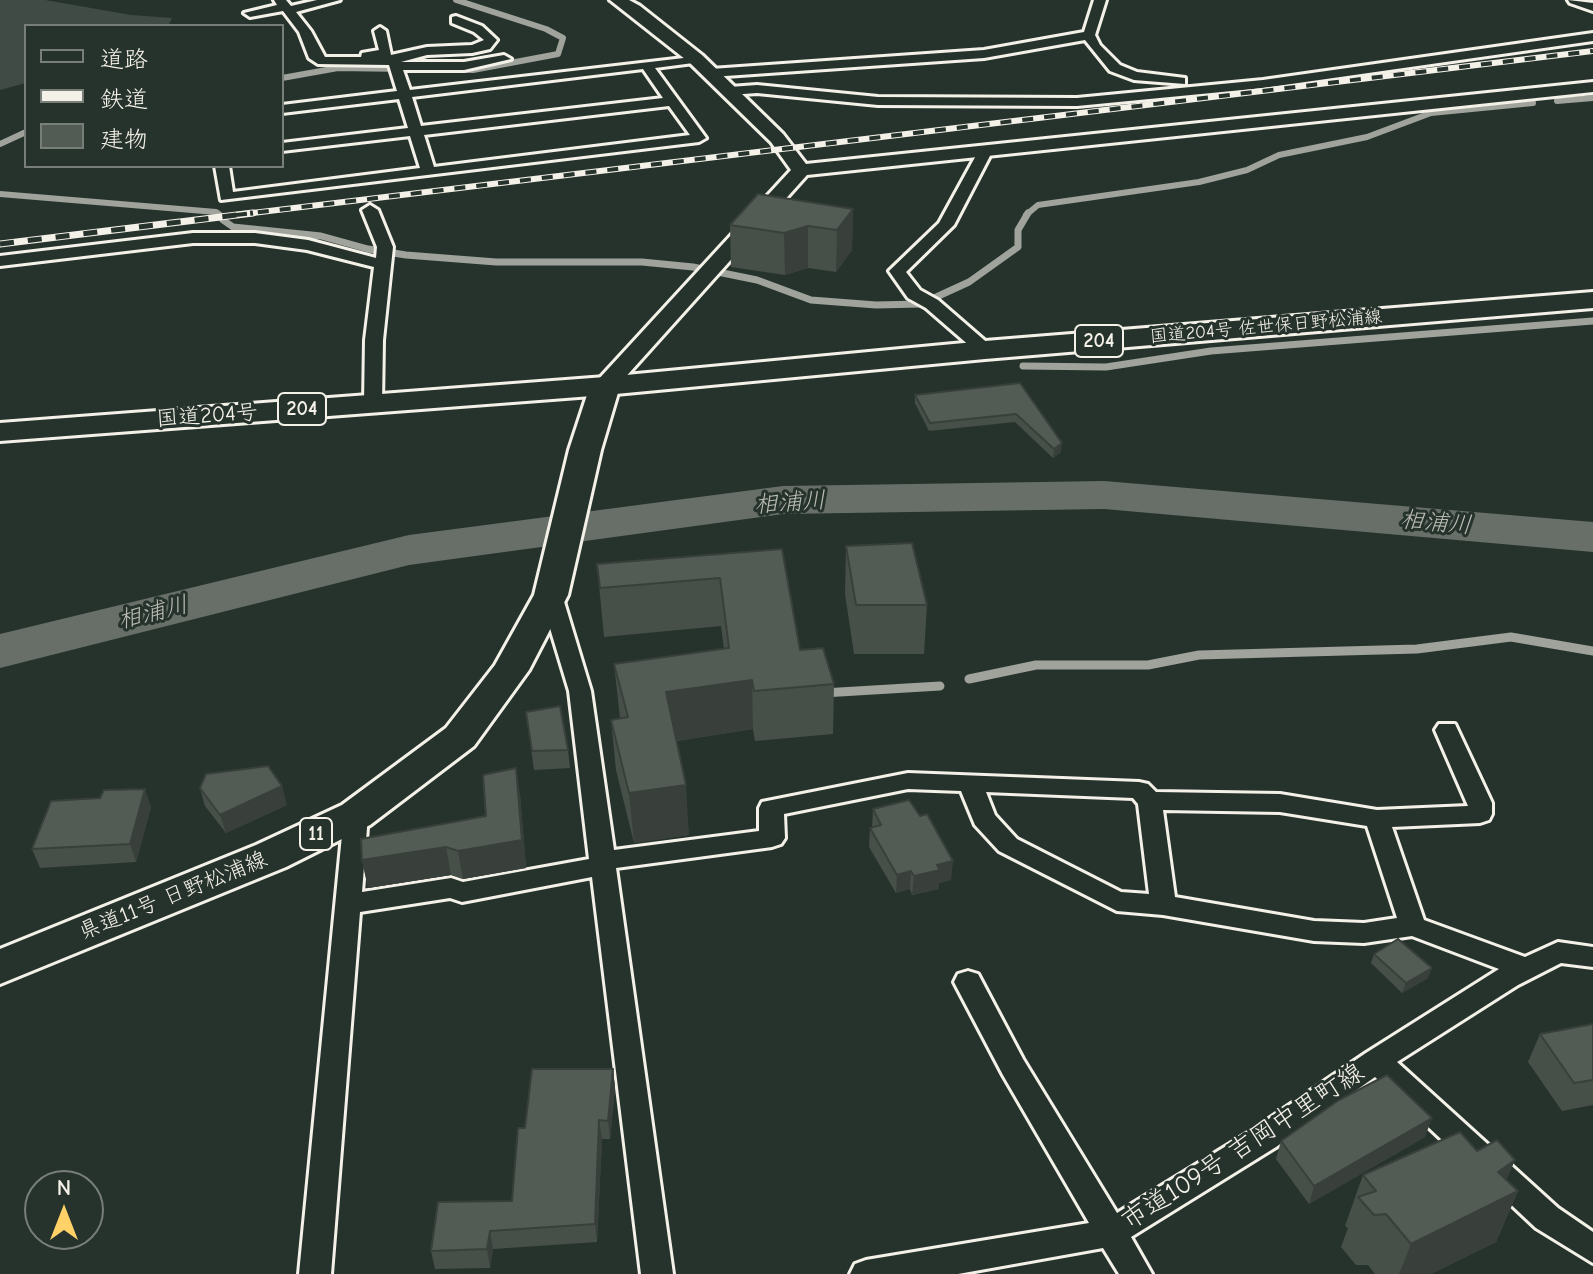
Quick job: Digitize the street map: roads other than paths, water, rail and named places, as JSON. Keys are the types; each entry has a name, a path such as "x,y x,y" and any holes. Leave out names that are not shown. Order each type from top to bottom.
{"main road":[{"name":"国道204号 佐世保日野松浦線","path":"605,386 985,350 1593,300"},
{"name":"国道204号","path":"0,432 605,386"},
{"name":"県道11号 日野松浦線","path":"0,967 271,856 356,815 460,737 511,670 551,595 585,450 605,386"}],"street":[{"path":"250,13 284,5 334,0"},
{"path":"618,0 634,9 696,59 777,138 801,170"},
{"path":"1100,0 1089,35 1094,46 1115,68 1134,76 1263,84"},
{"path":"1574,0 1593,7"},
{"path":"284,5 305,31 318,59"},
{"path":"428,171 403,95 395,58 427,51 472,49 485,46 491,40 478,29 456,20"},
{"path":"318,59 386,53 380,31"},
{"path":"711,73 984,54 1089,35"},
{"path":"730,91 757,89 878,101 1077,102 1263,84 1593,37"},
{"path":"318,59 395,67 464,66 504,59"},
{"path":"284,109 696,59"},
{"path":"222,168 226,197 699,138 647,66"},
{"path":"605,386 801,170 1593,87"},
{"path":"284,147 673,101"},
{"path":"985,350 932,304 914,294 897,271 946,225 986,150"},
{"path":"370,210 383,255 374,340 373,403"},
{"path":"0,261 193,238 255,238 383,255"},
{"path":"551,595 580,691 657,1274"},
{"path":"1150,801 1280,803 1377,819 1480,814 1480,803 1447,730"},
{"path":"348,904 451,888 462,892 602,864 772,838 771,808 908,781 1139,790 1150,801 1163,905"},
{"path":"971,785 984,819 1008,845 1117,901 1163,905 1314,931 1364,933 1413,926 1526,968"},
{"path":"315,1274 356,815"},
{"path":"1377,819 1413,926"},
{"name":"市道109号 吉岡中里町線","path":"866,1274 1113,1232 1265,1138 1376,1061 1526,968 1558,952 1593,957"},
{"path":"968,982 1013,1067 1136,1274"},
{"path":"1376,1061 1547,1218 1593,1249"}],"waterway":[{"path":"284,78 338,68 473,70 558,54 563,38 546,29 456,0"},
{"path":"1557,101 1593,98"},
{"path":"1028,214 1038,205 1199,182 1247,170 1279,155 1367,137 1431,113 1533,103"},
{"path":"0,144 24,133"},
{"path":"0,194 216,212 220,215"},
{"path":"223,220 233,227 321,236 368,249 406,255 496,262 642,262 693,267 757,280 811,300 876,305 921,304 969,282 1018,247 1018,230 1028,214"},
{"path":"1023,366 1106,367 1211,351 1593,321"},
{"name":"相浦川","path":"0,651 409,550 783,500 1104,495 1593,537"},
{"path":"969,679 1036,665 1148,665 1199,655 1417,649 1511,637 1593,651"},
{"path":"823,693 940,686"}],"railway":[{"path":"236,215 1593,51"},
{"path":"0,244 253,213"}]}
